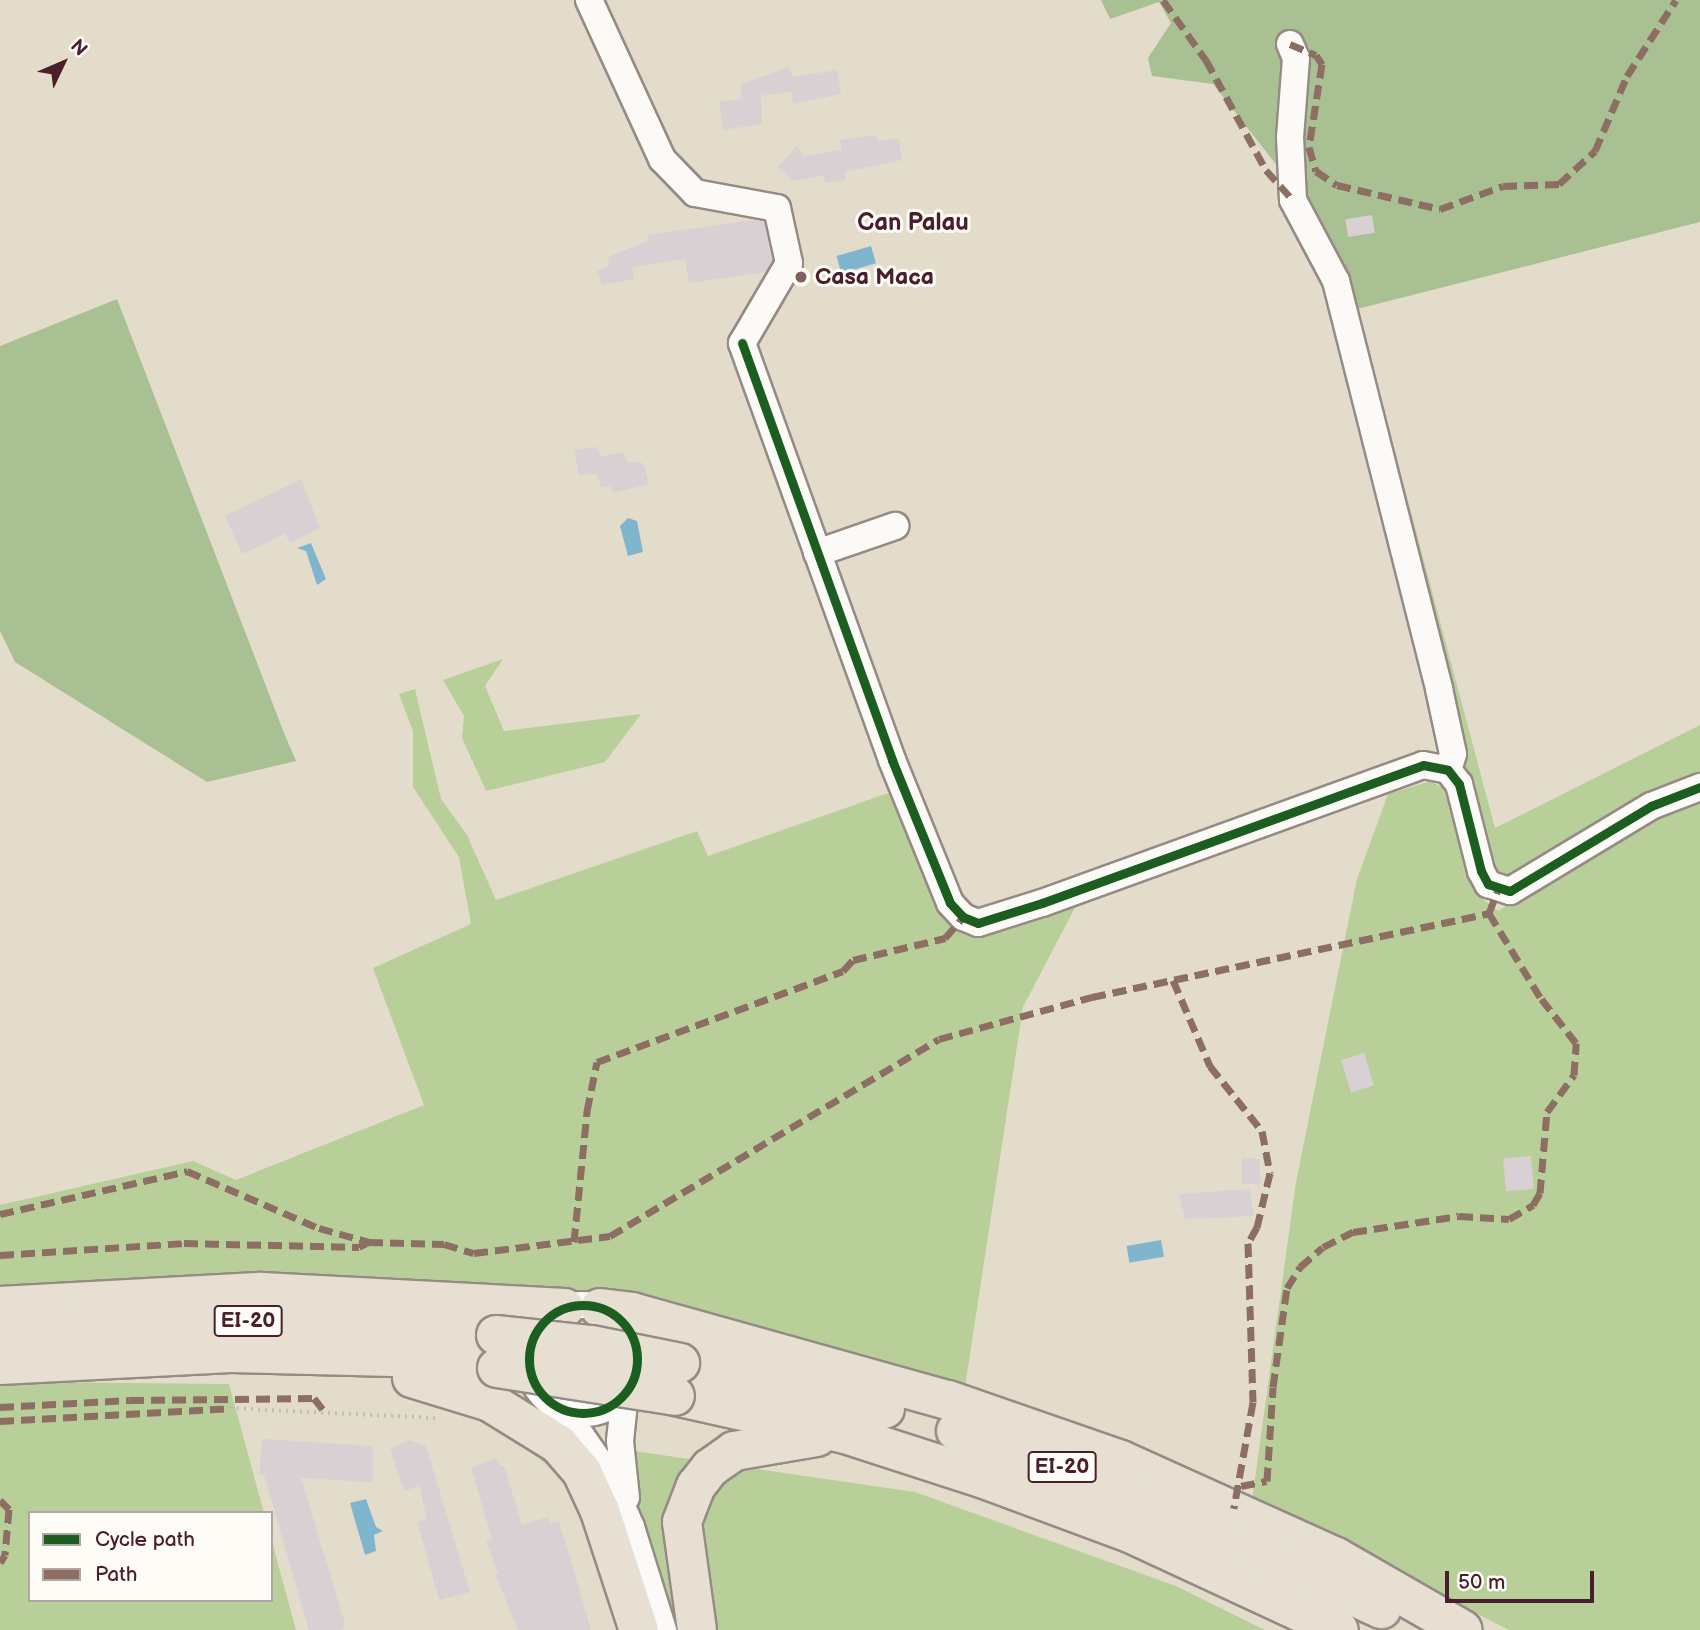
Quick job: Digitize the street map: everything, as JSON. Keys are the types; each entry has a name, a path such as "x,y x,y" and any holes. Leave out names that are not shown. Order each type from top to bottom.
{"highway":[{"path":"0,1306 262,1292 632,1312 948,1401 1121,1460 1336,1557 1463,1630"},
{"name":"EI-20","path":"0,1332 264,1320 878,1407 1062,1467 1251,1546 1424,1630"},
{"name":"EI-20","path":"0,1365 112,1357 496,1352"},
{"path":"311,1354 451,1387 490,1402 558,1444 582,1472 600,1511 639,1630"},
{"name":"EI-20","path":"677,1379 984,1479 1118,1529 1339,1630"},
{"path":"696,1630 682,1522 696,1486 710,1468 734,1451 754,1444 845,1434"}],"street":[{"path":"589,0 662,159 695,193 777,208 789,263 742,343 817,553 950,903 978,923 1423,765 1448,770 1459,784 1481,870 1488,884 1510,891 1651,806 1700,787"},
{"path":"1290,44 1296,58 1290,137 1293,201 1336,281 1439,689 1453,754 1448,770"},
{"path":"817,553 895,526"},
{"path":"625,1394 605,1409 586,1414 565,1411 548,1401 534,1384 528,1357 534,1335 548,1317 582,1308 616,1316 635,1345 634,1378 625,1394 620,1441 631,1527"},
{"path":"565,1411 609,1476 631,1527 663,1630"}],"path":[{"path":"230,1408 441,1418"}],"green space":[{"path":"1101,0 1700,0 1700,222 1357,309 1286,177 1213,84 1152,76 1148,58 1171,23 1159,2 1110,19"},
{"path":"1339,275 1357,309 1495,828 1700,725 1700,776 1504,880 1491,871 1479,836"},
{"path":"117,299 296,761 207,782 15,662 0,631 0,346"},
{"path":"503,659 485,686 504,731 641,714 605,762 486,791 462,738 464,716 443,680"},
{"path":"415,689 441,799 467,835 496,900 697,831 708,856 894,791 949,925 965,935 1079,900 1023,1007 965,1387 629,1300 547,1289 0,1295 0,1205 193,1161 236,1180 424,1105 373,968 471,924 459,857 413,787 413,731 399,694"},
{"path":"1431,781 1446,790 1481,898 1498,911 1652,815 1700,799 1700,1630 1509,1630 1252,1500 1296,1182 1357,879 1388,794"},
{"path":"27,1382 229,1384 263,1511 28,1511 28,1602 273,1602 273,1545 296,1630 0,1630 0,1385"},
{"path":"504,1432 915,1492 1176,1586 1265,1630 626,1630 588,1513 562,1476"}],"water":[{"path":"871,246 876,263 841,273 836,256"},
{"path":"628,518 637,521 643,552 628,556 620,526"},
{"path":"311,543 326,579 317,585 306,551 297,548"},
{"path":"1161,1240 1164,1257 1129,1263 1127,1246"},
{"path":"366,1499 376,1527 383,1531 374,1535 376,1551 365,1555 350,1503"}],"building":[{"path":"790,67 792,77 837,70 841,94 793,104 791,92 761,96 762,124 723,130 719,102 741,99 741,84"},
{"path":"877,135 878,141 899,138 902,160 845,172 846,180 825,183 824,175 793,181 778,167 797,146 804,156 842,150 840,140"},
{"path":"1372,215 1375,233 1348,237 1345,219"},
{"path":"754,220 764,222 772,260 765,272 689,283 685,259 632,267 634,279 602,285 597,271 609,267 608,257 648,241 647,235"},
{"path":"597,447 601,457 624,452 627,462 643,463 649,484 613,493 610,485 601,488 597,474 579,475 574,450"},
{"path":"301,479 320,528 290,543 285,534 242,554 225,516"},
{"path":"1364,1053 1374,1086 1351,1093 1341,1060"},
{"path":"1531,1156 1534,1189 1506,1191 1503,1158"},
{"path":"1242,1158 1259,1159 1261,1184 1242,1184"},
{"path":"1250,1189 1254,1216 1185,1219 1179,1194"},
{"path":"262,1439 373,1446 373,1482 301,1478 345,1624 342,1630 309,1630 264,1475 259,1475"},
{"path":"409,1440 426,1446 470,1592 439,1600 417,1522 427,1519 419,1486 404,1491 390,1449"},
{"path":"496,1458 500,1467 504,1466 522,1525 548,1517 551,1523 559,1521 591,1630 518,1630 495,1574 498,1573 486,1541 492,1539 471,1468"}],"marked path":[{"path":"1163,0 1206,60 1266,170 1293,200"},
{"path":"1290,44 1316,55 1322,64 1309,147 1316,171 1337,185 1440,209 1503,186 1559,184 1595,151 1627,76 1676,0"},
{"path":"0,1214 187,1171 319,1228 369,1242 444,1244 474,1253 610,1236 939,1039 1092,997 1489,913 1498,890"},
{"path":"1241,1486 1267,1481 1273,1387 1287,1288 1300,1267 1323,1247 1353,1232 1459,1216 1509,1219 1533,1205 1540,1193 1547,1112 1574,1075 1576,1043 1540,997 1489,913"},
{"path":"574,1242 587,1111 597,1062 843,971 853,960 945,938 963,917"},
{"path":"1173,980 1210,1066 1262,1131 1270,1173 1257,1227 1248,1243 1253,1402 1234,1508"},
{"path":"0,1255 184,1243 359,1247 369,1242"},
{"path":"0,1407 130,1400 314,1398 324,1411"},
{"path":"0,1421 230,1408"},
{"path":"0,1500 9,1509 5,1555 0,1563"}],"cycle path":[{"path":"742,343 892,760 950,903 963,917 978,923 1042,903 1423,765 1448,770 1459,784 1481,871 1488,884 1510,891 1651,806 1700,787"},
{"path":"583,1305 604,1309 621,1321 633,1338 637,1359 633,1380 621,1397 604,1409 583,1413 562,1409 545,1397 533,1380 529,1359 533,1338 545,1321 562,1309 583,1305"}],"place":[{"name":"Casa Maca","path":"801,277"}],"district":[{"name":"Can Palau","path":"913,223"}]}
